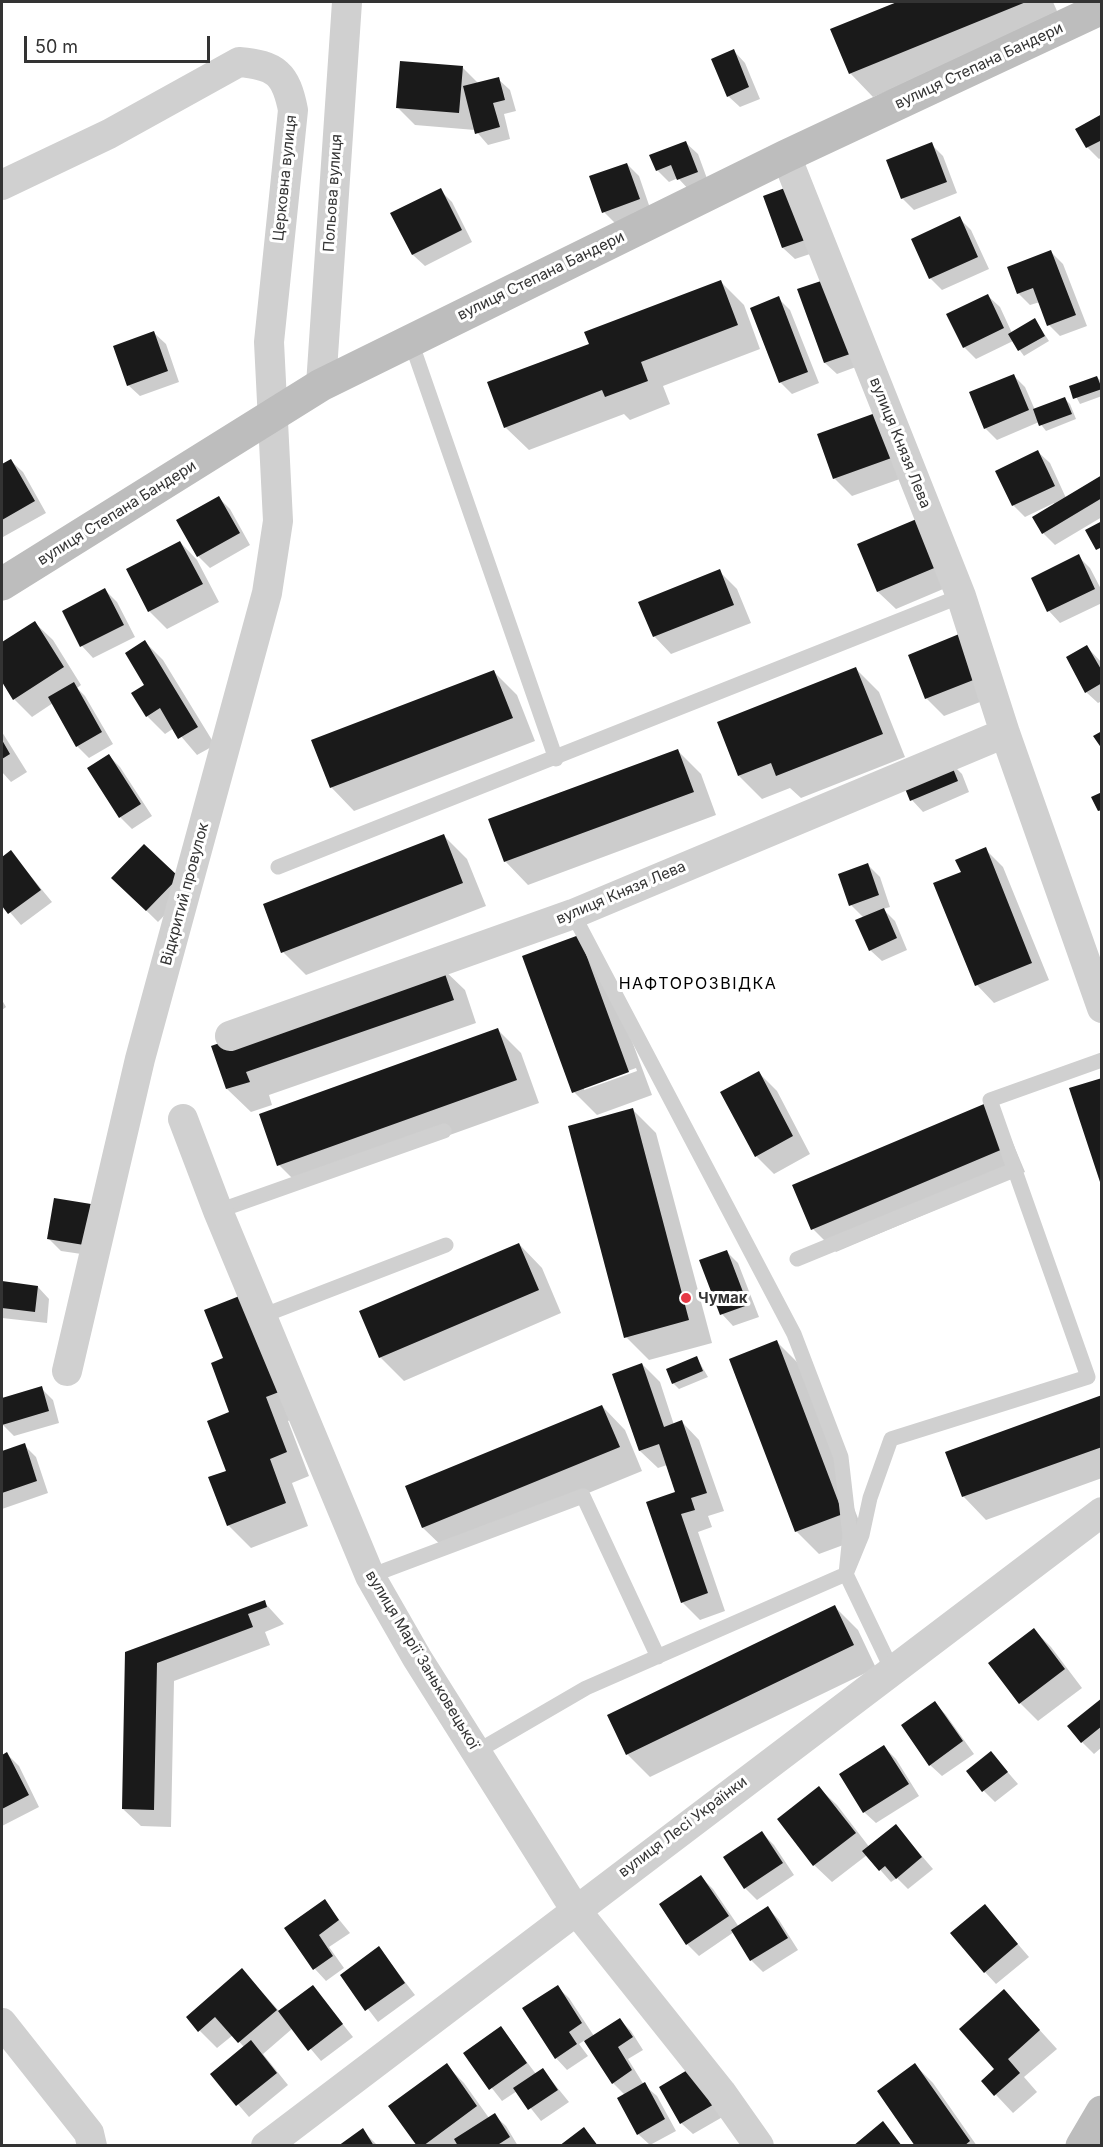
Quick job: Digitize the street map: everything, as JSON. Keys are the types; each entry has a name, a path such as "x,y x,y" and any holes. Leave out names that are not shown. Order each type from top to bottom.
{"street":[{"name":"Польова вулиця","path":"321,384 347,2"},
{"name":"вулиця Степана Бандери","path":"2,584 321,384 786,156 1101,8"},
{"name":"Церковна вулиця","path":"2,185 108,134 239,62 263,64 279,73 289,90 293,110 269,342 274,415"},
{"name":"вулиця Князя Лева","path":"786,156 961,596 1005,732 1101,1008"},
{"name":"Відкритий провулок","path":"67,1371 140,1059 267,593 278,521 274,415"},
{"name":"вулиця Князя Лева","path":"230,1036 573,914 1005,732"},
{"name":"вулиця Марії Заньковецької","path":"183,1119 218,1211 370,1576 417,1658 575,1909 721,2092 759,2145"},
{"name":"вулиця Лесі Українки","path":"266,2145 1101,1512"},
{"path":"2,2023 91,2139"},
{"path":"1082,2145 1101,2112"}],"lane":[{"path":"410,339 556,759"},
{"path":"278,867 556,759 961,596"},
{"path":"573,914 794,1334 841,1457 850,1535 846,1574 892,1670"},
{"path":"476,1752 586,1688 846,1574 859,1545 870,1498 891,1440 1088,1377 990,1100 1101,1060"},
{"path":"218,1211 444,1131"},
{"path":"797,1259 1014,1170"},
{"path":"262,1316 446,1245"},
{"path":"370,1576 583,1496 658,1657"}],"building":[{"path":"897,2 1026,2 849,74 830,29"},
{"path":"734,49 749,87 727,97 711,59"},
{"path":"400,61 463,66 459,113 396,108"},
{"path":"499,77 505,100 493,103 500,127 475,134 463,86"},
{"path":"1102,114 1102,140 1086,148 1075,129"},
{"path":"686,141 698,172 677,180 671,165 656,171 649,155"},
{"path":"932,142 947,182 901,199 886,160"},
{"path":"627,163 640,199 602,213 589,176"},
{"path":"793,185 811,238 782,248 763,196"},
{"path":"441,188 462,230 412,255 390,213"},
{"path":"960,216 978,257 929,279 911,239"},
{"path":"1051,250 1076,315 1047,326 1033,288 1017,294 1007,267"},
{"path":"827,279 853,353 824,363 797,289"},
{"path":"721,280 738,325 641,362 648,381 605,397 602,390 504,428 487,382 589,344 584,332"},
{"path":"988,294 1004,328 963,348 946,314"},
{"path":"779,296 808,372 779,383 750,308"},
{"path":"1035,318 1045,336 1018,351 1008,334"},
{"path":"154,331 168,371 127,386 113,346"},
{"path":"1014,374 1029,410 984,429 969,392"},
{"path":"1097,376 1102,389 1073,399 1069,386"},
{"path":"1065,397 1072,414 1039,426 1033,409"},
{"path":"881,411 897,456 833,479 817,434"},
{"path":"1038,450 1055,486 1012,506 995,471"},
{"path":"11,459 35,501 2,520 2,464"},
{"path":"1102,475 1102,498 1042,534 1032,517"},
{"path":"219,496 240,533 197,557 176,520"},
{"path":"919,518 939,566 877,592 857,544"},
{"path":"1102,521 1102,547 1096,550 1085,530"},
{"path":"180,541 203,584 148,612 126,569"},
{"path":"1079,554 1095,589 1047,612 1031,578"},
{"path":"720,569 734,605 653,637 638,602"},
{"path":"105,588 124,625 80,647 62,611"},
{"path":"35,621 64,667 13,700 2,682 2,642"},
{"path":"964,632 981,677 925,699 908,655"},
{"path":"145,640 198,727 178,739 160,708 146,717 131,693 144,685 125,653"},
{"path":"1087,645 1102,671 1102,683 1085,693 1066,657"},
{"path":"856,667 883,734 776,776 771,763 738,776 717,722"},
{"path":"494,670 513,718 330,788 311,740"},
{"path":"74,682 102,732 76,747 48,697"},
{"path":"1102,731 1102,749 1093,736"},
{"path":"2,740 10,754 2,759"},
{"path":"678,749 694,792 504,862 488,819"},
{"path":"109,754 141,804 119,818 87,768"},
{"path":"950,761 958,781 910,801 902,781"},
{"path":"1102,792 1102,810 1098,811 1091,797"},
{"path":"444,834 463,883 281,953 263,904"},
{"path":"144,844 179,877 146,911 111,878"},
{"path":"986,847 1032,963 975,986 933,883 961,872 955,860"},
{"path":"11,850 41,890 8,914 2,906 2,857"},
{"path":"868,863 879,895 849,906 838,874"},
{"path":"884,908 897,938 869,951 855,920"},
{"path":"579,935 629,1072 572,1093 522,956"},
{"path":"442,965 454,1000 246,1072 250,1082 226,1089 211,1046"},
{"path":"498,1028 517,1080 277,1166 259,1114"},
{"path":"759,1071 793,1136 755,1157 720,1092"},
{"path":"1102,1078 1102,1185 1101,1185 1069,1088"},
{"path":"984,1104 1003,1149 811,1230 792,1185"},
{"path":"633,1108 689,1320 624,1338 568,1126"},
{"path":"54,1198 91,1204 84,1245 47,1239"},
{"path":"519,1243 539,1290 379,1358 359,1311"},
{"path":"727,1250 748,1305 720,1315 699,1260"},
{"path":"2,1281 38,1286 35,1312 2,1308"},
{"path":"242,1295 279,1392 266,1397 287,1452 270,1459 286,1503 227,1526 208,1477 226,1471 207,1421 229,1412 211,1363 223,1358 204,1310"},
{"path":"777,1340 843,1514 795,1532 729,1359"},
{"path":"697,1356 703,1371 672,1384 666,1369"},
{"path":"642,1363 664,1427 682,1420 707,1493 691,1498 695,1510 681,1514 708,1593 681,1603 646,1502 675,1492 659,1444 639,1451 612,1374"},
{"path":"42,1386 49,1411 2,1425 2,1398"},
{"path":"1102,1395 1102,1447 962,1497 945,1452"},
{"path":"602,1405 620,1447 422,1528 405,1486"},
{"path":"25,1443 37,1481 2,1493 2,1451"},
{"path":"265,1600 267,1607 248,1614 253,1627 157,1663 154,1810 122,1809 125,1652"},
{"path":"835,1605 854,1645 626,1755 607,1715"},
{"path":"1034,1628 1065,1669 1019,1704 988,1663"},
{"path":"1102,1698 1102,1726 1081,1743 1067,1726"},
{"path":"935,1701 963,1741 929,1766 901,1725"},
{"path":"884,1745 909,1784 863,1813 839,1774"},
{"path":"991,1751 1008,1772 982,1792 966,1771"},
{"path":"7,1752 29,1795 2,1809 2,1755"},
{"path":"819,1786 856,1833 813,1866 777,1819"},
{"path":"896,1824 922,1857 896,1879 885,1866 879,1871 862,1851"},
{"path":"762,1831 783,1863 744,1889 723,1857"},
{"path":"701,1875 729,1916 686,1945 659,1904"},
{"path":"325,1899 339,1920 319,1935 333,1956 313,1970 284,1928"},
{"path":"985,1904 1018,1944 984,1973 950,1933"},
{"path":"768,1906 788,1938 750,1961 731,1930"},
{"path":"379,1946 405,1983 365,2011 340,1975"},
{"path":"242,1968 277,2010 238,2043 215,2017 198,2032 186,2017"},
{"path":"313,1985 343,2024 308,2051 278,2011"},
{"path":"558,1985 582,2023 569,2032 577,2044 555,2059 522,2008"},
{"path":"1004,1989 1040,2030 1008,2059 1020,2073 994,2096 981,2081 994,2069 959,2029"},
{"path":"620,2018 633,2037 618,2047 632,2070 612,2084 584,2041"},
{"path":"501,2026 527,2063 489,2090 463,2053"},
{"path":"251,2040 277,2073 236,2106 210,2074"},
{"path":"447,2063 477,2106 423,2146 417,2146 388,2106"},
{"path":"915,2063 970,2141 964,2146 915,2146 877,2091"},
{"path":"694,2066 716,2103 680,2124 659,2087"},
{"path":"543,2068 558,2090 528,2110 513,2088"},
{"path":"645,2082 665,2119 637,2135 617,2098"},
{"path":"495,2113 510,2137 496,2146 458,2146 454,2139"},
{"path":"883,2121 902,2146 853,2146"},
{"path":"584,2127 598,2146 559,2146"},
{"path":"363,2128 374,2146 338,2146"}],"place":[{"name":"Чумак","path":"686,1298"}],"district":[{"name":"НАФТОРОЗВІДКА","path":"698,984"}]}
